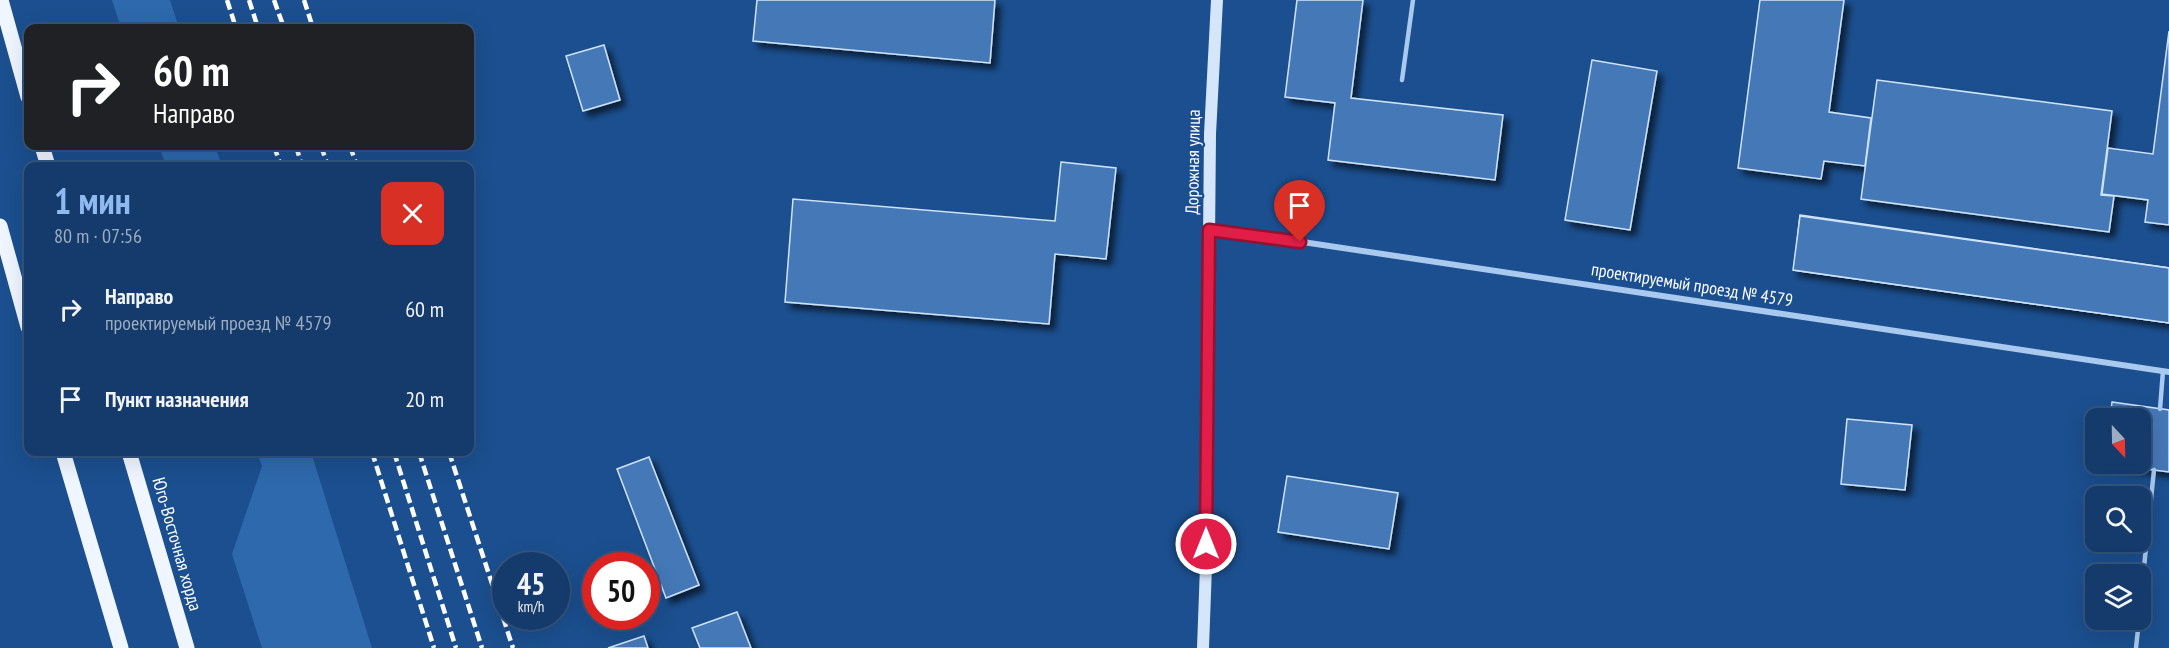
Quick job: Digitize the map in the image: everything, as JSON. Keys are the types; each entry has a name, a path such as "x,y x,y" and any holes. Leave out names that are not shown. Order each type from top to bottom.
{"main road":[{"path":"1,0 24,83"},
{"name":"Дорожная улица","path":"1203,648 1206,566 1210,134 1217,0"},
{"path":"0,226 24,313"},
{"path":"64,456 121,648"},
{"name":"Юго-Восточная хорда","path":"130,456 166,582 188,648"}],"street":[{"name":"проектируемый проезд № 4579","path":"1209,230 1276,238 2166,371"}],"lane":[{"path":"1402,80 1413,0"},
{"path":"2160,409 2166,371"},
{"path":"2144,564 2154,470"},
{"path":"2136,648 2138,630"}],"shaded area":[{"path":"112,0 170,0 178,24 120,24"},
{"path":"160,150 216,150 221,162 165,162"},
{"path":"258,456 312,456 372,648 262,648 232,554 262,466"}],"building":[{"path":"757,0 995,0 990,63 753,41"},
{"path":"1297,0 1363,0 1351,98 1503,115 1495,180 1328,160 1335,103 1285,97"},
{"path":"1760,0 1844,0 1829,112 1871,118 1865,166 1824,161 1821,179 1738,168"},
{"path":"2169,31 2169,225 2145,222 2148,200 2102,194 2108,148 2153,154"},
{"path":"604,45 620,100 583,111 566,56"},
{"path":"1592,60 1657,71 1630,230 1565,220"},
{"path":"1877,80 2112,111 2101,195 2114,196 2109,232 1861,199"},
{"path":"1061,162 1116,168 1106,259 1055,254 1049,324 785,302 793,199 1055,221"},
{"path":"1800,215 2169,268 2169,323 1794,270"},
{"path":"1800,216 2169,268 2169,323 1793,270"},
{"path":"2112,402 2169,410 2169,472 2151,470 2151,408 2111,408"},
{"path":"1847,419 1912,425 1905,490 1841,484"},
{"path":"649,457 699,585 666,598 660,582 660,552 649,552 617,469"},
{"path":"1287,476 1398,493 1389,549 1278,532"},
{"path":"737,612 751,648 700,648 692,628"},
{"path":"644,636 648,648 608,648"}],"railway":[{"path":"227,0 235,24"},
{"path":"249,0 257,24"},
{"path":"274,0 283,24"},
{"path":"304,0 312,24"},
{"path":"275,150 280,162"},
{"path":"297,150 301,162"},
{"path":"322,150 327,162"},
{"path":"351,150 356,162"},
{"path":"373,456 434,648"},
{"path":"395,456 456,648"},
{"path":"420,456 482,648"},
{"path":"450,456 513,648"}],"route":[{"path":"1206,544 1209,230 1300,242"}]}
